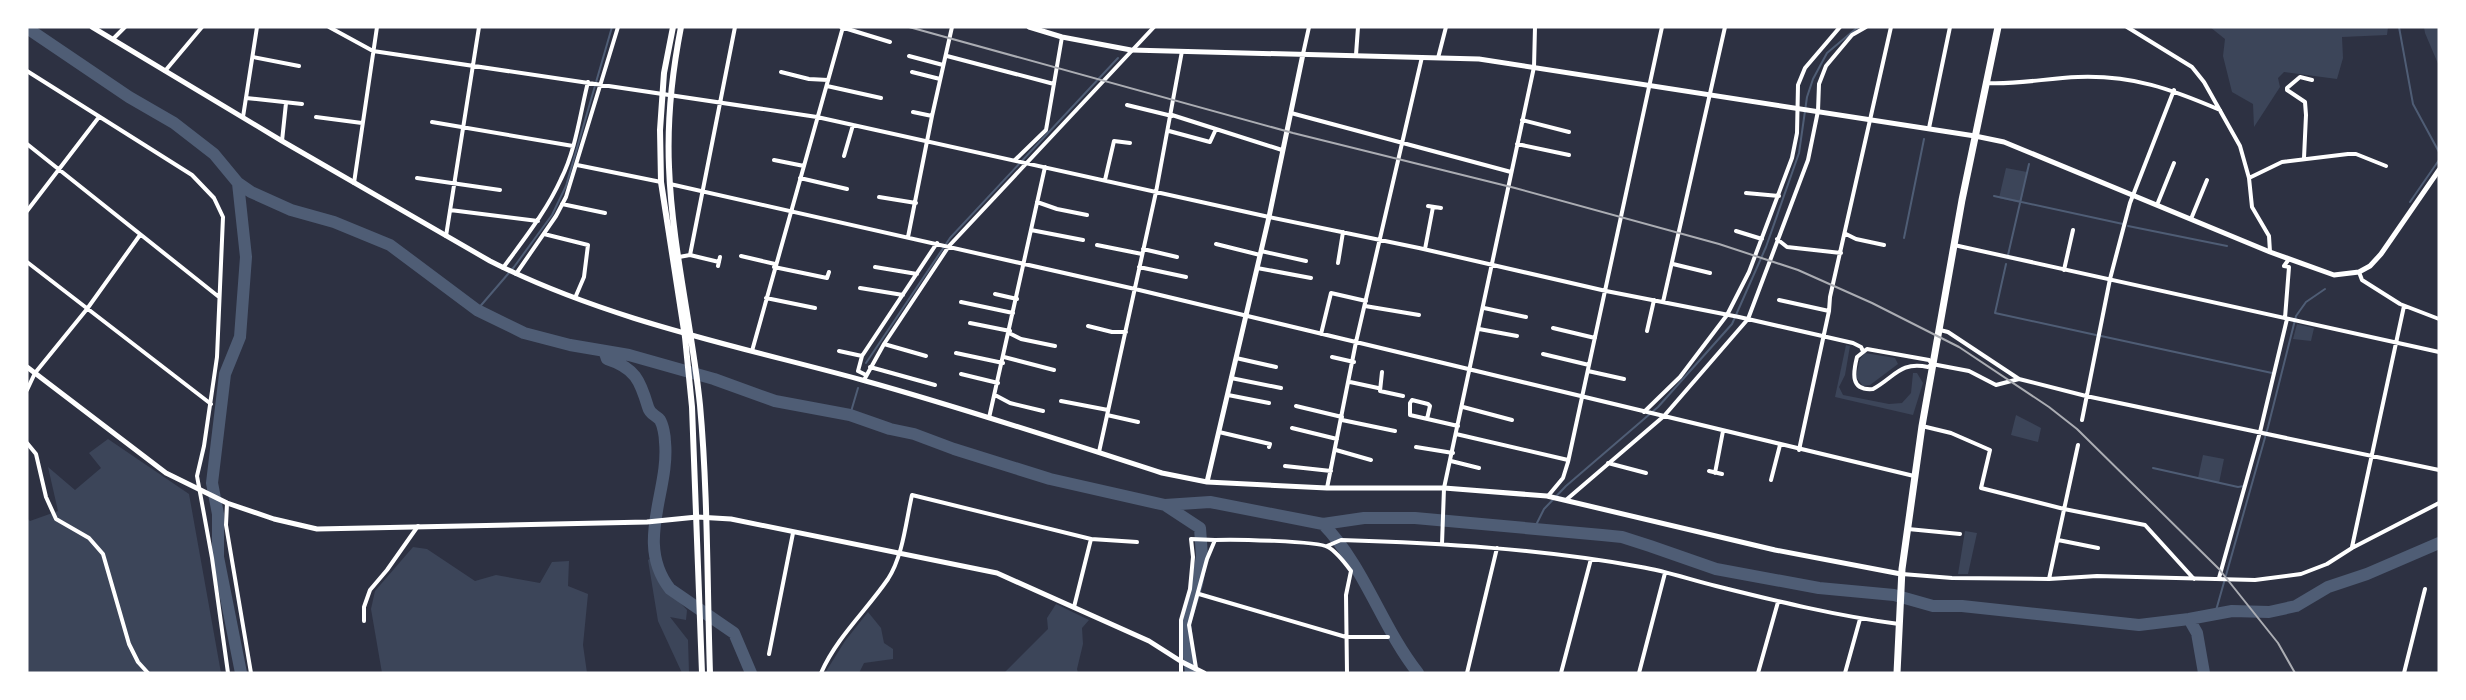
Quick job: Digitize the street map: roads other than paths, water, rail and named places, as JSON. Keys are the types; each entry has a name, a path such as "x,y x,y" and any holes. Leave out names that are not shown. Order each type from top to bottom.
{"highway":[{"path":"1897,673 1901,576 1922,426 1954,245 1998,27"}],"main road":[{"path":"673,27 662,96 661,182 700,408 706,518 710,673"},
{"path":"681,27 675,58 668,125 670,184 688,335 698,517 702,673"}],"street":[{"path":"92,27 282,141 514,274 575,298 688,335 865,378 1162,473 1207,482 1549,496 1775,550 1901,576 1952,578 2049,579 2097,576 2255,580 2301,574 2326,564 2439,503"},
{"path":"113,39 125,27"},
{"path":"165,71 202,27"},
{"path":"243,117 257,27"},
{"path":"329,27 374,51 588,82 662,96 817,117 1269,217 1425,249 1606,291 1748,319 1853,343 1861,346 1863,351"},
{"path":"354,183 377,27"},
{"path":"445,236 479,27"},
{"path":"514,274 544,234 562,204 577,165 618,27"},
{"path":"690,255 735,27"},
{"path":"752,351 842,27 890,42"},
{"path":"908,237 952,27"},
{"path":"1029,27 1062,38 1131,50 1479,59 1976,135 2004,142 2270,252 2334,275 2359,272 2370,266 2381,254 2439,170"},
{"path":"865,378 884,344 948,246 1154,27"},
{"path":"1207,482 1269,217 1309,27"},
{"path":"1356,55 1358,27"},
{"path":"1438,58 1446,27"},
{"path":"1442,542 1444,490 1534,67 1535,27"},
{"path":"1549,496 1563,478 1568,460 1662,27"},
{"path":"1663,302 1725,27"},
{"path":"1647,412 1680,377 1729,316 1762,239 1792,158 1797,133 1798,85 1805,68 1840,27"},
{"path":"1563,500 1664,416 1748,319 1808,160 1819,84 1826,66 1852,35 1866,27"},
{"path":"1799,450 1824,337 1830,297 1891,27"},
{"path":"1929,128 1950,27"},
{"path":"2127,27 2199,73 2240,146 2249,178 2254,212 2269,236 2270,252"},
{"path":"1016,161 1046,130 1062,38"},
{"path":"1099,453 1172,116 1182,50"},
{"path":"909,56 943,65"},
{"path":"947,56 1054,84"},
{"path":"252,57 299,66"},
{"path":"1327,488 1354,362 1356,342 1422,57"},
{"path":"27,71 192,175 214,198 223,217 217,357 211,404 196,476 212,558 228,673"},
{"path":"781,72 809,79 828,80"},
{"path":"912,72 940,78"},
{"path":"1986,83 2040,82 2077,76 2128,78 2174,90 2221,111"},
{"path":"2304,158 2306,115 2304,102 2287,88 2300,77 2312,80"},
{"path":"505,269 538,221 562,179 573,146 588,82"},
{"path":"826,86 881,98"},
{"path":"2082,420 2110,279 2133,195 2174,90"},
{"path":"246,98 302,104"},
{"path":"282,141 286,103"},
{"path":"1127,105 1172,116 1282,150"},
{"path":"913,112 932,116"},
{"path":"1291,112 1511,172"},
{"path":"27,211 60,171 99,117"},
{"path":"316,117 362,123"},
{"path":"1522,120 1563,128 1569,132"},
{"path":"432,122 573,146"},
{"path":"844,156 853,126"},
{"path":"1168,131 1210,142 1216,129"},
{"path":"1105,180 1114,141 1130,143"},
{"path":"27,144 220,297"},
{"path":"1517,144 1562,151 1569,155"},
{"path":"2249,178 2282,162 2304,158 2356,154 2386,166"},
{"path":"774,160 804,166"},
{"path":"2157,205 2174,164"},
{"path":"577,165 661,182"},
{"path":"989,419 1045,167"},
{"path":"417,178 500,190"},
{"path":"800,178 847,189"},
{"path":"2190,219 2207,180"},
{"path":"670,184 1135,289 1915,476"},
{"path":"1746,193 1779,196"},
{"path":"879,197 916,203"},
{"path":"1037,202 1087,215"},
{"path":"562,204 605,213"},
{"path":"1425,249 1430,206 1441,208"},
{"path":"450,210 538,221"},
{"path":"1031,230 1083,240"},
{"path":"2064,270 2073,230"},
{"path":"1736,231 1762,239"},
{"path":"1338,263 1344,232"},
{"path":"544,234 588,245 584,278 575,298"},
{"path":"1846,234 1884,245"},
{"path":"27,390 34,373 87,309 140,235"},
{"path":"1777,239 1787,247 1826,249 1841,253"},
{"path":"865,378 858,370 862,356 938,244"},
{"path":"1216,244 1306,261"},
{"path":"1097,245 1177,257"},
{"path":"1954,245 2439,352"},
{"path":"679,257 690,255 719,264 720,256"},
{"path":"741,256 827,278 829,272"},
{"path":"2220,578 2264,433 2290,319 2289,267 2284,266 2289,259"},
{"path":"27,262 211,404"},
{"path":"1673,264 1710,273"},
{"path":"875,267 917,274"},
{"path":"1139,267 1186,277"},
{"path":"1257,268 1311,278"},
{"path":"2359,272 2362,280 2404,306 2439,319"},
{"path":"860,288 903,295"},
{"path":"1321,334 1331,293 1419,315"},
{"path":"995,294 1017,299"},
{"path":"766,298 815,308"},
{"path":"1647,331 1654,300"},
{"path":"1779,300 1829,311"},
{"path":"961,302 1013,313"},
{"path":"2352,548 2404,306"},
{"path":"1484,308 1526,317"},
{"path":"970,323 1009,332 1021,339 1055,346"},
{"path":"1088,326 1113,332 1126,332"},
{"path":"1553,328 1595,338"},
{"path":"1479,329 1517,336"},
{"path":"1939,330 1948,332 2019,379 2086,396 2439,469"},
{"path":"884,344 926,356"},
{"path":"1932,364 1928,367 1905,366 1879,386 1866,389 1855,384 1853,376 1857,357 1863,351 1876,350 1929,360 1932,364 1969,371 1996,385 2019,379"},
{"path":"839,351 862,356"},
{"path":"956,353 1003,363"},
{"path":"1543,354 1589,365"},
{"path":"1004,357 1054,370"},
{"path":"1332,357 1354,362"},
{"path":"1235,358 1276,367"},
{"path":"870,367 934,384"},
{"path":"27,368 166,473 225,502 274,519 317,529 418,525 647,522 698,517 731,519 998,573 1158,645 1182,662 1204,673"},
{"path":"1588,371 1624,379"},
{"path":"1378,388 1382,372"},
{"path":"961,374 998,383"},
{"path":"1230,378 1281,388"},
{"path":"1350,382 1404,396"},
{"path":"995,395 1010,403 1043,411"},
{"path":"1227,395 1269,403"},
{"path":"1427,419 1430,406 1413,400 1410,403 1410,415 1427,419 1458,426"},
{"path":"1061,401 1138,422"},
{"path":"1296,406 1395,431"},
{"path":"1463,406 1512,420"},
{"path":"1922,426 1951,433 1990,450 1982,488 2064,509 2145,525 2195,579"},
{"path":"1292,428 1337,439"},
{"path":"1715,473 1723,431"},
{"path":"1218,432 1270,444 1269,447"},
{"path":"1456,434 1568,460"},
{"path":"27,443 36,454 46,497 56,519 89,538 103,554 129,644 138,662 148,673"},
{"path":"1771,480 1780,445"},
{"path":"2049,579 2078,445"},
{"path":"1416,447 1453,453"},
{"path":"1336,450 1371,460"},
{"path":"1451,460 1479,468"},
{"path":"1608,463 1646,473"},
{"path":"1285,466 1331,471"},
{"path":"1709,471 1722,474"},
{"path":"821,673 831,652 889,577 898,553 912,495 1091,539 1137,542"},
{"path":"225,502 226,525 251,673"},
{"path":"364,621 364,607 370,590 418,525"},
{"path":"1907,529 1960,534"},
{"path":"769,654 793,533"},
{"path":"1181,673 1181,620 1190,589 1193,557 1191,538 1327,546 1341,540 1442,542 1591,559 1644,567 1778,602 1860,619 1899,623"},
{"path":"1074,607 1091,539"},
{"path":"1196,668 1189,625 1207,559 1215,540"},
{"path":"2058,540 2098,548"},
{"path":"1327,546 1351,571 1346,595 1347,673"},
{"path":"1467,673 1497,548"},
{"path":"1561,673 1591,559"},
{"path":"1639,673 1665,573"},
{"path":"2404,673 2424,589"},
{"path":"1199,594 1346,637 1388,637"},
{"path":"1758,673 1778,602"},
{"path":"1845,673 1860,619"}],"waterway":[{"path":"477,310 514,267 552,215 566,186 612,27"},
{"path":"1538,529 1536,525 1544,509 1566,486 1658,407 1732,324 1766,247 1799,153 1807,97 1813,79 1827,53 1858,27"},
{"path":"2399,27 2413,104 2439,152"},
{"path":"27,28 129,97 174,123 214,154 238,183 251,192 291,210 334,222 390,245 477,310 524,333 570,345 629,355 714,379 775,401 850,415 1050,479 1165,505 1210,502 1323,524 1364,518 1415,518 1622,537 1716,569 1819,588 1894,595 1933,606 1962,606 2139,625 2232,611 2269,612 2296,606 2328,587 2367,574 2439,543"},
{"path":"866,363 950,238 1118,58"},
{"path":"1904,238 1924,139"},
{"path":"2410,202 2439,160"},
{"path":"2008,255 2029,164"},
{"path":"238,183 246,257 240,337 225,374 212,483 218,514 218,557 241,673"},
{"path":"1994,196 2123,224"},
{"path":"2128,226 2227,246"},
{"path":"2006,264 1995,313 2096,335"},
{"path":"2215,614 2268,427 2296,316 2306,302 2325,289"},
{"path":"2101,336 2272,373"},
{"path":"605,353 607,359 624,366 635,376 649,410 660,420 663,428 665,460 654,535 655,554 660,571 670,589 734,633 751,673"},
{"path":"850,415 858,388"},
{"path":"2153,468 2238,487 2244,486"},
{"path":"1165,505 1200,528 1202,556 1197,584 1185,623 1191,673"},
{"path":"1323,524 1350,559 1393,636 1418,673"},
{"path":"2189,619 2197,633 2204,673"}],"railway":[{"path":"909,27 1293,133 1515,188 1719,244 1798,270 1872,303 1959,347 2049,407 2077,429 2219,569 2278,643 2295,673"}]}
